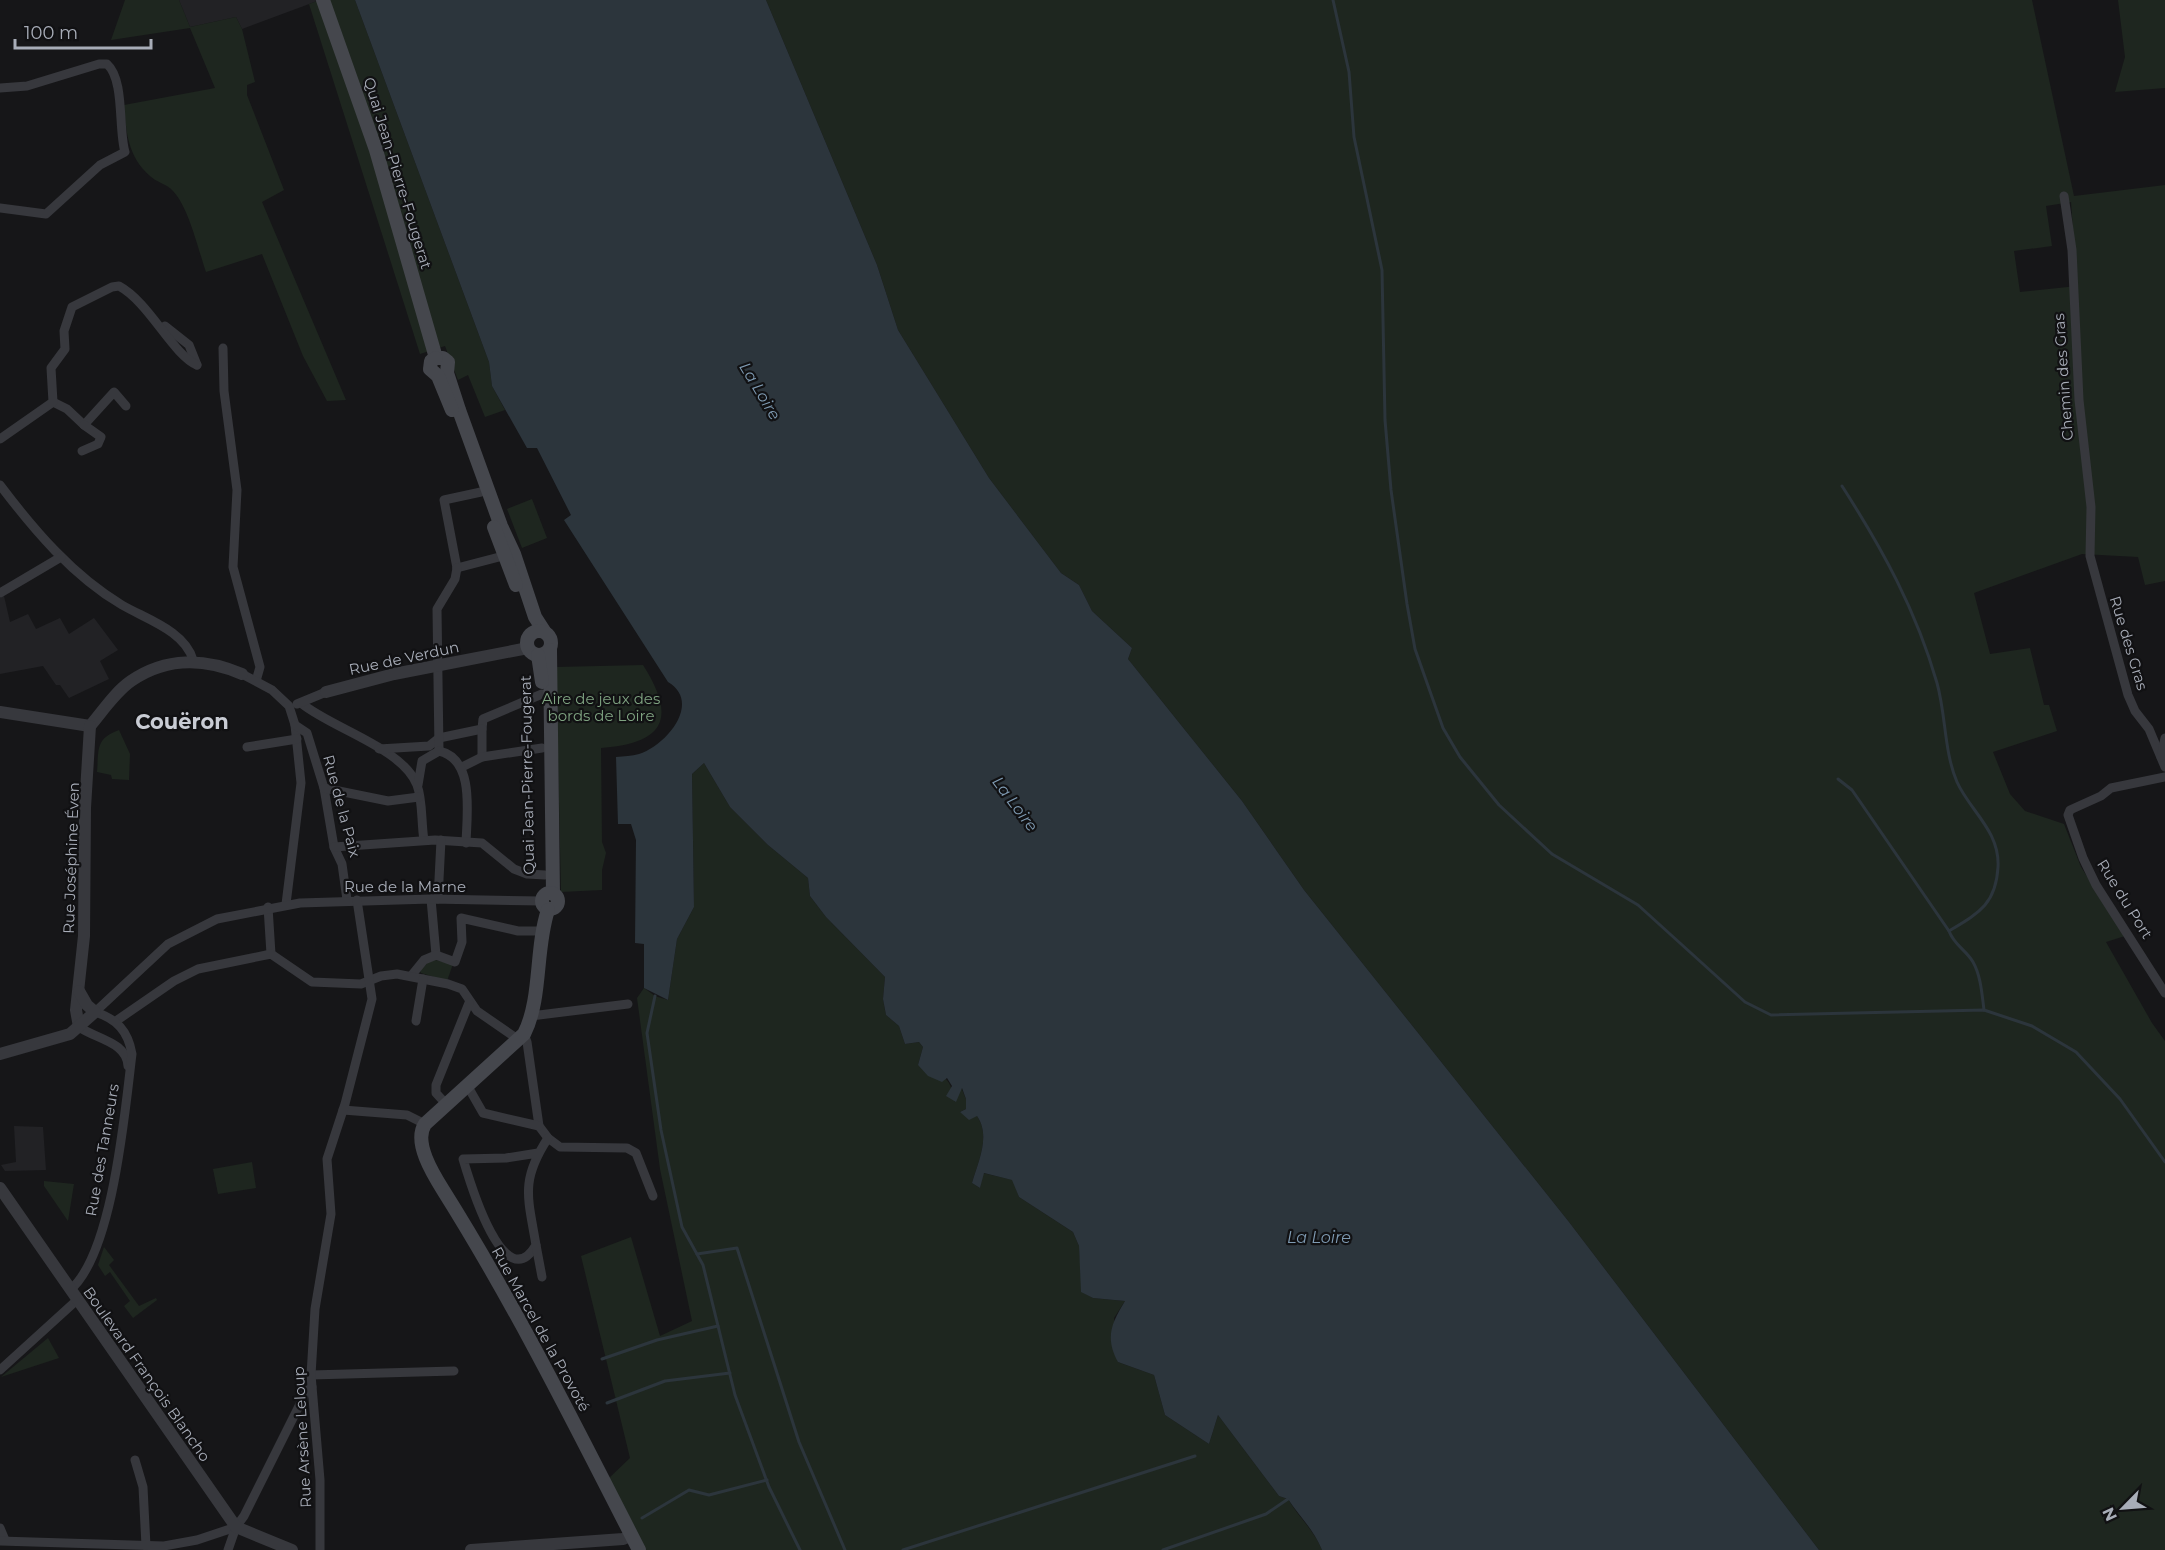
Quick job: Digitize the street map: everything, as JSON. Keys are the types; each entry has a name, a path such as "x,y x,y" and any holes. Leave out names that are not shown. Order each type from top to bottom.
{"main road":[{"name":"Quai Jean-Pierre-Fougerat","path":"323,0 372,139 436,358 443,358 448,362 442,375 503,556 538,631 551,637 539,651 547,900 532,1012 519,1039"},
{"name":"Quai Jean-Pierre-Fougerat","path":"442,375 535,617 538,631"},
{"name":"Quai Jean-Pierre-Fougerat","path":"538,631 527,639 539,651 542,670 547,900"},
{"path":"425,1124 519,1039"},
{"name":"Rue Marcel de la Provoté","path":"425,1124 421,1138 435,1178 525,1330 639,1550"}],"street":[{"path":"0,88 27,86 99,64 107,64 113,74 118,93 125,152 106,161 46,214 0,208"},
{"name":"Chemin des Gras","path":"2064,196 2072,250 2079,400 2091,507 2090,556"},
{"path":"52,402 51,368 65,349 64,331 72,308 100,292 119,286 136,298 144,308 185,357 197,365 189,345 144,308"},
{"path":"223,348 224,391 237,490 233,567 260,667 256,681"},
{"path":"84,425 114,392 126,406"},
{"path":"52,402 67,409 101,437 98,444 82,451"},
{"path":"0,439 52,402"},
{"path":"0,485 61,557 110,597 176,635 186,645 193,660"},
{"path":"439,751 437,609 455,579 457,568 444,500 481,492"},
{"path":"457,568 503,556"},
{"name":"Rue des Gras","path":"2090,556 2128,695 2135,711 2149,729 2165,767"},
{"path":"0,592 61,557"},
{"name":"Rue de Verdun","path":"289,706 326,692 439,665 539,651"},
{"path":"0,712 90,726 129,682 143,674 193,660 225,666 273,690 289,706 296,725 301,783 286,904"},
{"path":"482,757 483,720 542,694"},
{"path":"301,703 316,716 379,749 412,776 418,792 424,840"},
{"name":"Rue de la Paix","path":"296,725 307,733 324,788 334,847 342,864 352,900 371,981"},
{"name":"Rue Joséphine Éven","path":"79,1027 76,1010 84,936 85,808 90,726"},
{"path":"379,749 429,746 439,738 482,729"},
{"path":"2161,757 2165,738"},
{"path":"247,747 297,739"},
{"path":"462,767 482,757 542,748"},
{"path":"418,792 422,761 439,751 452,754 462,767 467,812 466,843"},
{"name":"Rue du Port","path":"2165,777 2111,788 2101,796 2070,810 2068,815 2083,858 2096,885 2165,993"},
{"path":"324,788 388,801 418,792"},
{"path":"334,847 424,840 482,843 502,862 520,872 545,875"},
{"path":"436,955 435,899 438,840"},
{"name":"Rue de la Marne","path":"95,1012 168,944 217,919 286,904 352,900 547,900"},
{"path":"268,907 271,954"},
{"path":"411,976 424,960 436,955 455,962 462,942 461,918 518,931 542,928"},
{"path":"116,1021 155,993 198,969 271,954 312,982 361,984 381,975 411,976 444,984 462,990 469,1003 519,1039 527,1042 539,1126 548,1138 560,1147 627,1148 636,1153 653,1196"},
{"path":"416,1021 423,979"},
{"name":"Rue Arsène Leloup","path":"320,1550 321,1480 311,1375 315,1309 331,1214 327,1158 343,1110 372,1003 371,981"},
{"path":"79,991 87,1005 95,1012 116,1021 127,1035 115,1044"},
{"path":"446,1104 436,1093 436,1085 469,1003"},
{"path":"532,1012 628,1004"},
{"path":"0,1054 63,1037 79,1027 95,1012"},
{"path":"79,1027 90,1035 115,1044 125,1053 128,1060 129,1078"},
{"name":"Rue des Tanneurs","path":"0,1370 74,1295 88,1268 106,1218 132,1054 127,1035"},
{"path":"467,1085 483,1113 539,1126"},
{"path":"343,1110 407,1115 425,1124"},
{"path":"542,1277 528,1186 529,1171 548,1138"},
{"path":"536,1245 526,1256 516,1259 504,1254 490,1231 463,1159 506,1158 538,1153"},
{"name":"Boulevard François Blancho","path":"0,1188 236,1527"},
{"path":"311,1375 454,1371"},
{"path":"228,1550 236,1527 306,1392 312,1387"},
{"path":"135,1461 143,1486 146,1546"},
{"path":"0,1528 2,1541 69,1546 146,1546 197,1540 236,1527 292,1550"},
{"path":"471,1550 623,1539 632,1535"}],"shaded area":[{"path":"179,0 320,0 242,29 236,17 190,27"},
{"path":"4,596 10,622 28,614 36,629 60,618 69,634 94,618 118,650 100,661 109,679 69,698 60,685 56,685 43,666 0,674 0,598"},
{"path":"14,1126 43,1127 46,1170 5,1171 1,1165 16,1162"}],"green space":[{"path":"125,0 179,0 190,27 236,17 242,29 255,82 247,85 247,95 284,190 262,202 346,400 327,401 303,356 262,254 206,272 179,198 171,189 150,176 137,161 127,134 124,105 215,88 190,28 111,40"},
{"path":"320,0 355,0 489,362 492,386 505,410 485,417 468,375 458,380 445,346 420,354 309,4"},
{"path":"766,0 2032,0 2074,196 2165,185 2165,581 2145,585 2138,557 2082,554 1974,593 1990,654 2030,648 2044,705 2049,705 2057,731 1993,752 2010,794 2025,811 2064,824 2081,867 2125,936 2106,942 2152,1023 2165,1041 2165,1550 1819,1550 1569,1222 1304,890 1242,801 1128,659 1132,648 1092,611 1079,585 1061,573 989,478 898,330 877,265","holes":["2071,202 2077,286 2020,292 2014,251 2052,246 2046,206"]},
{"path":"2118,0 2165,0 2165,88 2115,92 2125,57"},
{"path":"532,499 547,538 522,548 507,509"},
{"name":"Aire de jeux des bords de Loire","path":"643,665 660,700 661,714 658,725 651,734 639,741 601,748 602,842 606,853 602,870 602,890 561,892 556,667"},
{"path":"119,730 130,754 129,780 112,779 111,775 97,772 102,741 111,733"},
{"path":"704,763 730,807 768,845 808,878 810,896 826,917 885,977 883,999 886,1015 899,1026 905,1044 919,1042 923,1047 918,1065 944,1077 950,1086 955,1102 961,1087 966,1099 966,1109 960,1112 977,1116 983,1132 982,1149 972,1183 980,1188 983,1173 1013,1180 1019,1197 1073,1232 1079,1246 1082,1292 1093,1298 1125,1301 1114,1318 1118,1362 1154,1375 1165,1415 1209,1444 1218,1415 1279,1496 1288,1499 1315,1536 1322,1550 644,1550 608,1479 630,1458 581,1256 631,1237 660,1336 692,1321 660,1169 637,998 644,988 655,996 668,1000 677,939 694,907 692,774"},
{"path":"431,959 453,964 447,981 421,973 420,971"},
{"path":"252,1162 256,1188 218,1194 213,1169"},
{"path":"44,1181 74,1184 68,1221 44,1186"},
{"path":"104,1247 114,1260 109,1265 139,1306 156,1298 157,1300 133,1318 124,1306 130,1301 110,1272 105,1276 98,1265"},
{"path":"48,1338 59,1358 1,1377"}],"water":[{"name":"La Loire","path":"355,0 766,0 877,265 898,330 989,478 1061,573 1079,585 1092,611 1132,648 1128,659 1242,801 1304,890 1569,1222 1819,1550 1322,1550 1311,1530 1288,1499 1279,1496 1218,1415 1209,1444 1165,1415 1154,1375 1118,1362 1112,1346 1111,1331 1125,1301 1093,1298 1081,1292 1079,1246 1073,1232 1019,1197 1012,1180 984,1173 980,1188 972,1183 982,1149 983,1132 977,1116 969,1120 960,1112 966,1109 966,1099 962,1088 956,1102 946,1096 952,1086 947,1078 942,1082 928,1076 918,1065 923,1047 919,1042 905,1044 899,1026 886,1015 883,999 885,977 826,917 810,896 808,878 768,845 730,807 704,763 692,774 694,907 677,939 668,1000 644,988 644,944 635,943 636,840 631,824 618,824 616,757 639,754 660,742 677,722 682,700 678,690 668,682 564,520 571,515 537,448 527,448 492,386 489,362"}],"waterway":[{"path":"1333,0 1349,72 1354,137 1382,270 1385,420 1391,490 1407,604 1415,649 1443,728 1460,757 1499,805 1552,854 1638,905 1745,1002 1771,1015 1984,1010 2032,1026 2076,1052 2120,1099 2165,1162"},
{"path":"1842,486 1885,557 1909,605 1937,683 1947,746 1957,782 1989,832 1997,854 1997,880 1990,899 1977,913 1949,931 1976,967 1984,1010"},
{"path":"1838,779 1852,790 1949,931"},
{"path":"655,996 647,1033 661,1130 682,1227 703,1265 735,1395 769,1487 800,1550"},
{"path":"697,1254 737,1248 799,1442 845,1550"},
{"path":"602,1359 657,1340 718,1326"},
{"path":"607,1403 665,1381 730,1373"},
{"path":"903,1550 1195,1456"},
{"path":"642,1518 689,1490 709,1495 767,1480"},
{"path":"1163,1550 1266,1514 1288,1499"}],"district":[{"name":"Couëron","path":"182,721"}]}
